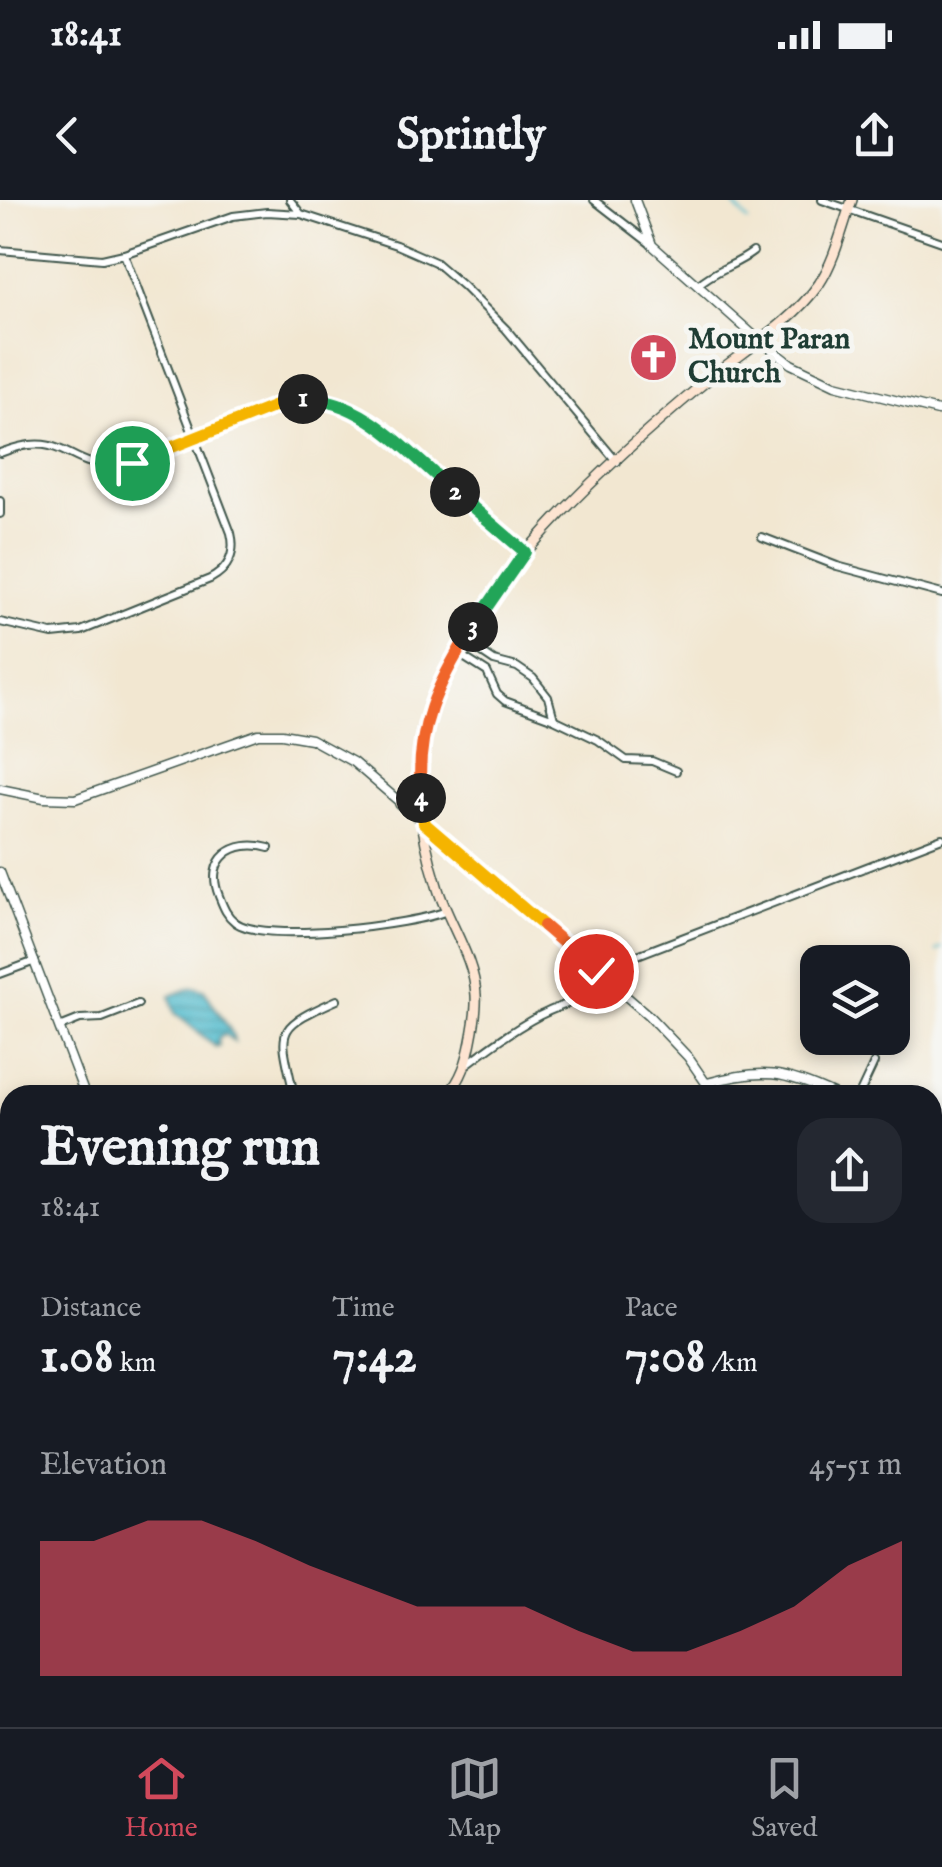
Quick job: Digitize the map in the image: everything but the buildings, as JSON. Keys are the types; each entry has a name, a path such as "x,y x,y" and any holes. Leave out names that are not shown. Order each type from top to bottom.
{"main road":[{"path":"454,1085 467,1064 476,996 472,972 433,872 424,823 422,732 428,710 456,653 525,552 672,410 818,285 851,204"},
{"path":"400,804 421,794"}],"street":[{"path":"290,200 302,214"},
{"path":"594,200 652,244 758,339 813,376 942,412"},
{"path":"635,200 652,244"},
{"path":"822,200 851,204 942,242"},
{"path":"0,250 91,259 124,254 233,216 267,212 302,214 396,245 444,268 506,328 617,462"},
{"path":"698,285 752,252"},
{"path":"0,622 52,634 80,631 210,579 224,570 230,560 233,540 124,254"},
{"path":"0,453 40,443 60,447 93,464 122,466 290,401 316,399 340,404 366,417 525,552"},
{"path":"0,501 0,514"},
{"path":"762,537 837,566 942,594"},
{"path":"464,641 494,661 516,667 533,678 548,698 554,718"},
{"path":"456,653 487,672 497,694 505,700 554,718 598,740 626,760 652,761 676,771"},
{"path":"487,672 494,661"},
{"path":"0,788 44,798 75,798 236,740 269,734 311,740 339,752 624,995 670,1036 708,1083 766,1072 813,1085"},
{"path":"596,971 942,838"},
{"path":"269,848 238,848 222,856 215,868 214,884 225,910 242,926 294,933 419,920 446,911"},
{"path":"0,872 82,1085"},
{"path":"0,974 35,961"},
{"path":"467,1064 539,1014 624,995"},
{"path":"292,1085 283,1044 286,1029 295,1018 337,1000"},
{"path":"60,1027 80,1019 102,1018 138,1004"},
{"path":"863,1085 874,1064"}],"water":[{"path":"193,987 204,990 234,1041 224,1034 218,1038 216,1047 175,1013 170,996"}],"waterway":[{"path":"730,200 748,221"},
{"path":"937,951 942,948"}],"place":[{"name":"Mount Paran Church","path":"653,357"}],"route":[{"path":"132,463 290,401 328,400 366,417 525,552 455,655 428,710 419,765 424,823 596,971"}]}
